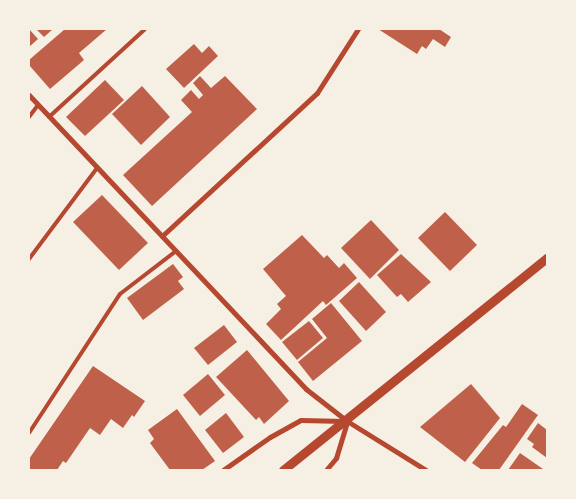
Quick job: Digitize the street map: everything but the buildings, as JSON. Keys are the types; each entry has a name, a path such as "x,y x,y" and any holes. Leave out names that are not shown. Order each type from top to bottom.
{"street":[{"path":"162,236 318,93 358,29"},
{"path":"29,95 306,389 347,420 426,470"},
{"path":"283,470 547,258"},
{"path":"223,470 270,437 301,420 347,420"},
{"path":"326,470 336,458 347,420"}],"lane":[{"path":"49,117 145,29"},
{"path":"29,117 38,106"},
{"path":"29,259 97,168"},
{"path":"29,433 120,294 176,251"}]}
